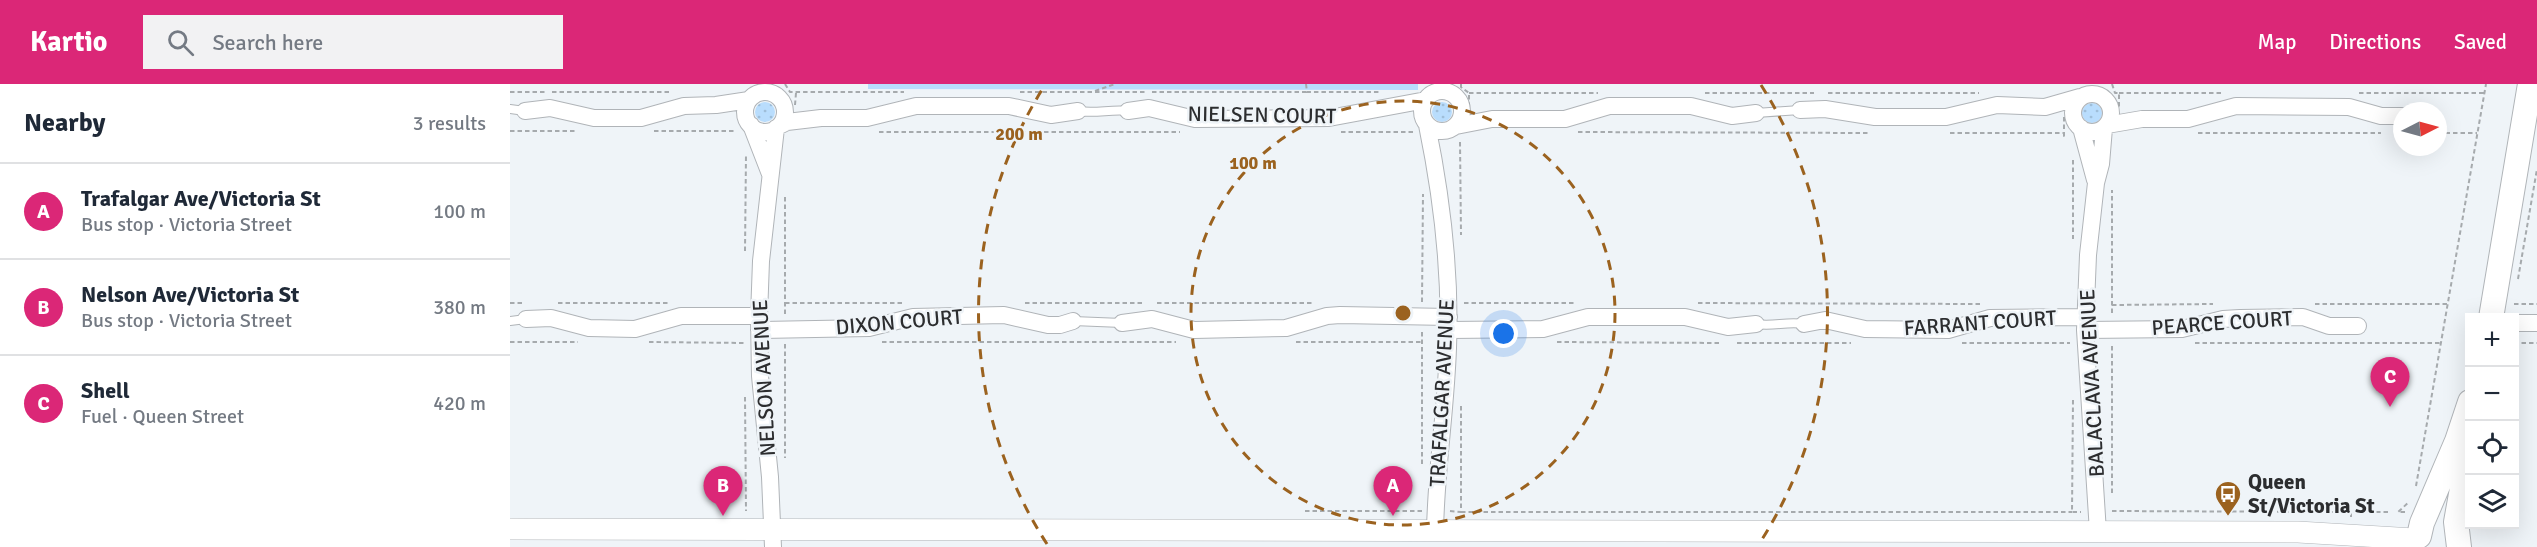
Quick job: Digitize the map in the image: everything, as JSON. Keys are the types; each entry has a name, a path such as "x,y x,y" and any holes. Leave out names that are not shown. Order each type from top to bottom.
{"main road":[{"path":"2506,313 2531,114 2530,84"},
{"path":"2413,541 2457,441 2465,415"},
{"path":"2458,547 2456,522 2465,468"},
{"path":"2413,541 2437,534 2446,537 2458,547"}],"street":[{"path":"518,110 550,108 594,118 640,118 684,106 716,105 756,93 769,92 779,94 800,114 821,118"},
{"path":"2074,129 2073,108 2085,92"},
{"path":"1800,110 1825,109 1875,117 1946,117 1997,105 2045,106 2085,92 2107,96 2142,119"},
{"path":"749,123 745,110 756,93"},
{"path":"1422,126 1422,110 1430,93 1458,93 1476,114 1492,119"},
{"name":"NIELSEN COURT","path":"1128,111 1149,108 1195,119 1329,118 1395,106 1430,93"},
{"path":"1453,128 1461,113 1458,93"},
{"path":"777,127 784,113 779,94"},
{"path":"2106,127 2111,116 2107,96"},
{"path":"716,105 737,113 749,123 766,131 787,122 821,118 867,118 916,106 1009,106 1051,115 1078,111"},
{"path":"1395,106 1414,113 1422,126 1438,131 1492,119 1564,118 1609,106 1691,106 1732,116 1756,113"},
{"path":"2045,106 2064,115 2074,129 2092,132 2142,119 2183,120 2236,106 2349,107 2381,116 2393,116"},
{"name":"NELSON AVENUE","path":"749,123 770,174"},
{"name":"TRAFALGAR AVENUE","path":"1422,126 1437,167 1447,270 1449,323 1447,378 1437,475 1435,539"},
{"name":"NELSON AVENUE","path":"773,539 759,323 761,261 777,127"},
{"name":"BALACLAVA AVENUE","path":"2098,539 2085,323 2088,255 2104,183 2101,164 2106,127"},
{"name":"TRAFALGAR AVENUE","path":"1437,167 1444,142 1453,128"},
{"name":"BALACLAVA AVENUE","path":"2074,129 2104,183"},
{"name":"DIXON COURT","path":"518,320 551,318 589,328 635,329 681,316 759,323 785,329 869,328 913,316 1004,315 1048,325 1060,325 1073,321"},
{"path":"1122,323 1152,319 1194,330 1286,328 1327,316 1340,315 1543,329 1588,317 1685,317 1728,327 1756,324"},
{"name":"PEARCE COURT","path":"2085,323 2112,329 2182,329 2223,319 2303,317 2329,326 2358,326"},
{"name":"FARRANT COURT","path":"1804,324 1825,320 1865,329 1948,330 1990,318 2085,323"},
{"path":"2519,320 2537,323"},
{"path":"519,535 773,539 2098,539 2341,533 2366,538 2413,541"}],"lane":[{"path":"1078,111 1094,114 1118,110 1128,111"},
{"path":"1756,113 1800,110"},
{"path":"1073,321 1122,323"},
{"path":"1756,324 1766,326 1791,322 1804,324"}],"path":[{"path":"1114,84 1092,92 1382,92"},
{"path":"1305,84 1307,92"},
{"path":"2415,488 2486,84"},
{"path":"510,92 676,92"},
{"path":"1458,93 1600,93"},
{"path":"1695,93 1815,93"},
{"path":"1827,93 1982,93"},
{"path":"1332,132 1422,126"},
{"path":"1945,133 2074,129"},
{"path":"879,132 1189,132"},
{"path":"1576,132 1874,133"},
{"path":"2190,133 2390,133"},
{"path":"2447,133 2477,133"},
{"path":"2518,282 2537,169"},
{"path":"2104,183 2112,329 2112,512 2351,512"},
{"path":"785,191 785,466"},
{"path":"510,303 534,303"},
{"path":"557,303 675,303"},
{"path":"785,303 903,303"},
{"path":"1021,303 1316,303"},
{"path":"1461,303 1579,303"},
{"path":"1696,303 1991,304"},
{"path":"2508,313 2514,304 2537,304"},
{"path":"879,342 1186,342"},
{"path":"1292,342 1422,342"},
{"path":"1557,342 1725,343"},
{"path":"1737,343 1857,343"},
{"path":"1953,343 2073,343"},
{"path":"2194,343 2440,343"},
{"path":"2519,343 2537,343"},
{"path":"1304,511 1422,511"},
{"path":"1461,512 2072,512"}],"shaded area":[{"path":"868,84 1418,84 1418,90 868,89"},
{"path":"765,102 772,105 775,112 772,119 765,122 758,119 755,112 758,105"},
{"path":"1438,102 1446,102 1452,108 1452,116 1446,122 1438,122 1432,116 1432,108"},
{"path":"2092,103 2099,106 2102,113 2099,120 2092,123 2085,120 2082,113 2085,106"}],"place":[{"name":"Shell","path":"2390,407"},
{"name":"Nelson Ave/Victoria St","path":"723,516"},
{"name":"Trafalgar Ave/Victoria St","path":"1393,516"},
{"name":"Queen St/Victoria St","path":"2228,517"}]}
